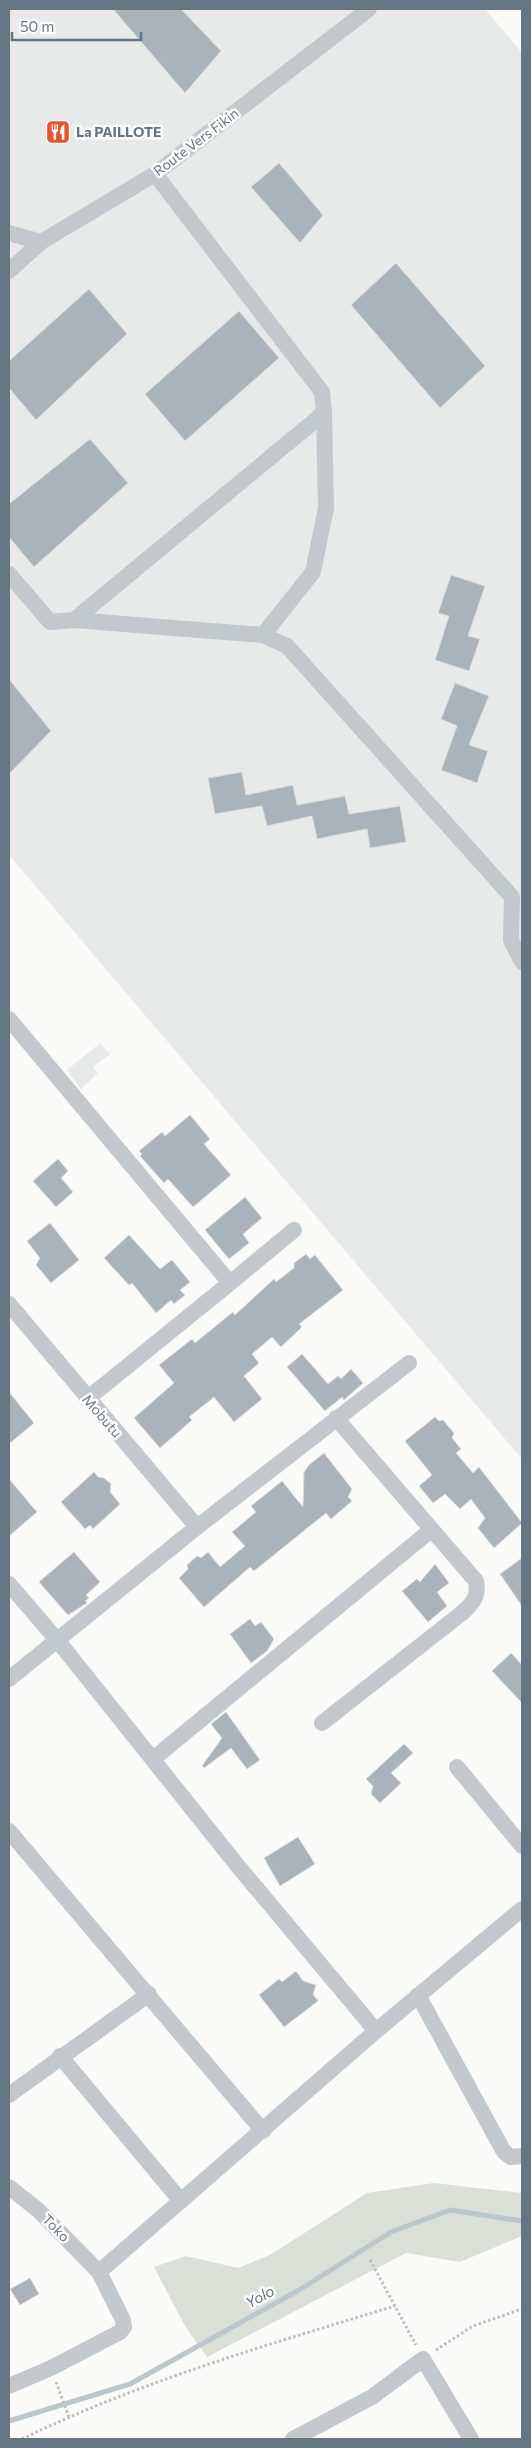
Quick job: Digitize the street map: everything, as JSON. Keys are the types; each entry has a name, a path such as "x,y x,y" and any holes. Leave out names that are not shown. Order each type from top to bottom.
{"street":[{"name":"Route Vers Fikin","path":"9,271 41,242 156,174 369,9"},
{"path":"156,174 322,392 326,508 313,572 262,635"},
{"path":"9,233 41,242"},
{"path":"74,620 324,413"},
{"path":"9,574 50,622 74,620 262,635 287,646 517,897 511,940 522,962"},
{"path":"9,1020 230,1283"},
{"path":"87,1399 294,1230"},
{"name":"Mobutu","path":"9,1304 87,1399 197,1527"},
{"path":"9,1678 58,1641 197,1527 409,1363"},
{"path":"322,1723 462,1613 475,1600 478,1590 476,1581 336,1418"},
{"path":"153,1759 431,1530"},
{"path":"9,1584 58,1641 376,2031"},
{"path":"456,1767 522,1846"},
{"path":"9,1831 263,2130"},
{"path":"99,2272 376,2031 522,1909"},
{"path":"9,2095 60,2056 149,1994"},
{"path":"418,1995 504,2152 511,2157 522,2156"},
{"path":"60,2056 181,2201"},
{"name":"Toko","path":"9,2187 38,2210 99,2272 123,2320 124,2327 120,2332 51,2368 11,2381"},
{"path":"293,2439 372,2397 423,2360 471,2439"}],"path":[{"path":"370,2260 423,2360 473,2326 522,2309"},
{"path":"22,2439 68,2417 258,2348 395,2306"},
{"path":"60,2393 68,2417"}],"shaded area":[{"path":"9,9 485,9 522,53 522,1459 9,855"},
{"path":"100,1043 110,1054 93,1067 98,1073 81,1089 67,1070"},
{"path":"434,2183 522,2193 522,2236 460,2262 406,2253 207,2357 185,2326 154,2267 186,2256 238,2268 270,2255 367,2193"}],"building":[{"path":"113,9 181,9 221,51 185,93"},
{"path":"279,163 323,215 300,243 251,187"},
{"path":"396,263 485,366 440,408 351,305"},
{"path":"89,289 127,334 36,420 9,388 9,361"},
{"path":"239,311 279,358 185,441 145,394"},
{"path":"90,439 128,483 34,567 9,537 9,504"},
{"path":"451,575 485,586 468,636 480,639 469,671 435,660 449,616 438,613"},
{"path":"9,679 51,731 9,774"},
{"path":"455,683 489,696 469,745 488,751 477,783 441,770 457,726 441,719"},
{"path":"242,772 246,795 293,785 297,805 345,796 349,814 400,806 406,842 370,848 367,829 317,839 312,816 267,826 262,806 215,814 208,778"},
{"path":"190,1115 210,1139 204,1144 231,1175 193,1207 168,1179 164,1183 140,1156 142,1154 139,1151 162,1132 165,1136"},
{"path":"58,1159 68,1171 61,1178 73,1192 56,1207 33,1181"},
{"path":"245,1197 262,1218 243,1234 249,1243 229,1259 205,1230"},
{"path":"50,1223 79,1260 51,1283 36,1265 40,1258 27,1241"},
{"path":"129,1235 160,1269 172,1260 190,1282 180,1290 185,1295 174,1304 171,1300 156,1313 132,1283 129,1285 104,1258"},
{"path":"306,1254 310,1259 315,1255 343,1290 299,1324 302,1327 281,1347 272,1337 252,1354 259,1363 244,1376 262,1399 234,1422 214,1397 189,1417 192,1420 160,1448 134,1418 174,1383 159,1365 192,1339 195,1343 233,1312 235,1315 274,1279 276,1282 294,1268 294,1263"},
{"path":"302,1354 328,1384 338,1376 341,1379 351,1369 363,1383 344,1400 342,1397 325,1411 287,1367"},
{"path":"9,1392 34,1423 9,1444"},
{"path":"435,1417 439,1421 443,1420 454,1433 452,1438 461,1449 456,1453 473,1473 479,1467 522,1523 494,1548 478,1528 485,1518 471,1499 460,1509 445,1494 433,1503 419,1486 432,1475 405,1441"},
{"path":"324,1453 352,1489 348,1497 352,1501 331,1519 326,1513 254,1571 250,1567 204,1607 179,1578 188,1569 187,1565 197,1556 201,1558 208,1552 220,1567 245,1546 232,1532 256,1512 251,1506 282,1481 303,1507 304,1472 309,1465"},
{"path":"94,1472 98,1477 104,1478 111,1484 110,1492 120,1504 93,1529 90,1525 85,1529 61,1502"},
{"path":"9,1479 37,1512 9,1536"},
{"path":"74,1552 100,1582 86,1595 89,1598 85,1601 87,1603 68,1615 39,1582"},
{"path":"522,1558 522,1606 500,1574"},
{"path":"435,1564 449,1583 437,1592 447,1606 428,1622 402,1591 417,1579 420,1582"},
{"path":"250,1619 255,1626 261,1622 274,1639 267,1651 251,1663 230,1634"},
{"path":"511,1653 522,1665 522,1703 492,1671"},
{"path":"226,1712 260,1760 247,1769 231,1748 204,1768 202,1766 222,1738 211,1724"},
{"path":"404,1744 413,1753 391,1773 401,1783 380,1803 371,1794 373,1786 366,1779"},
{"path":"298,1837 315,1864 280,1886 264,1858"},
{"path":"296,1971 303,1981 316,1985 313,1994 318,2001 284,2027 259,1995 279,1979 282,1982"},
{"path":"30,2278 39,2294 20,2305 10,2289"}],"waterway":[{"name":"Yolo","path":"9,2421 130,2384 299,2290 391,2232 450,2210 522,2221"}],"place":[{"name":"La PAILLOTE","path":"58,132"}]}
